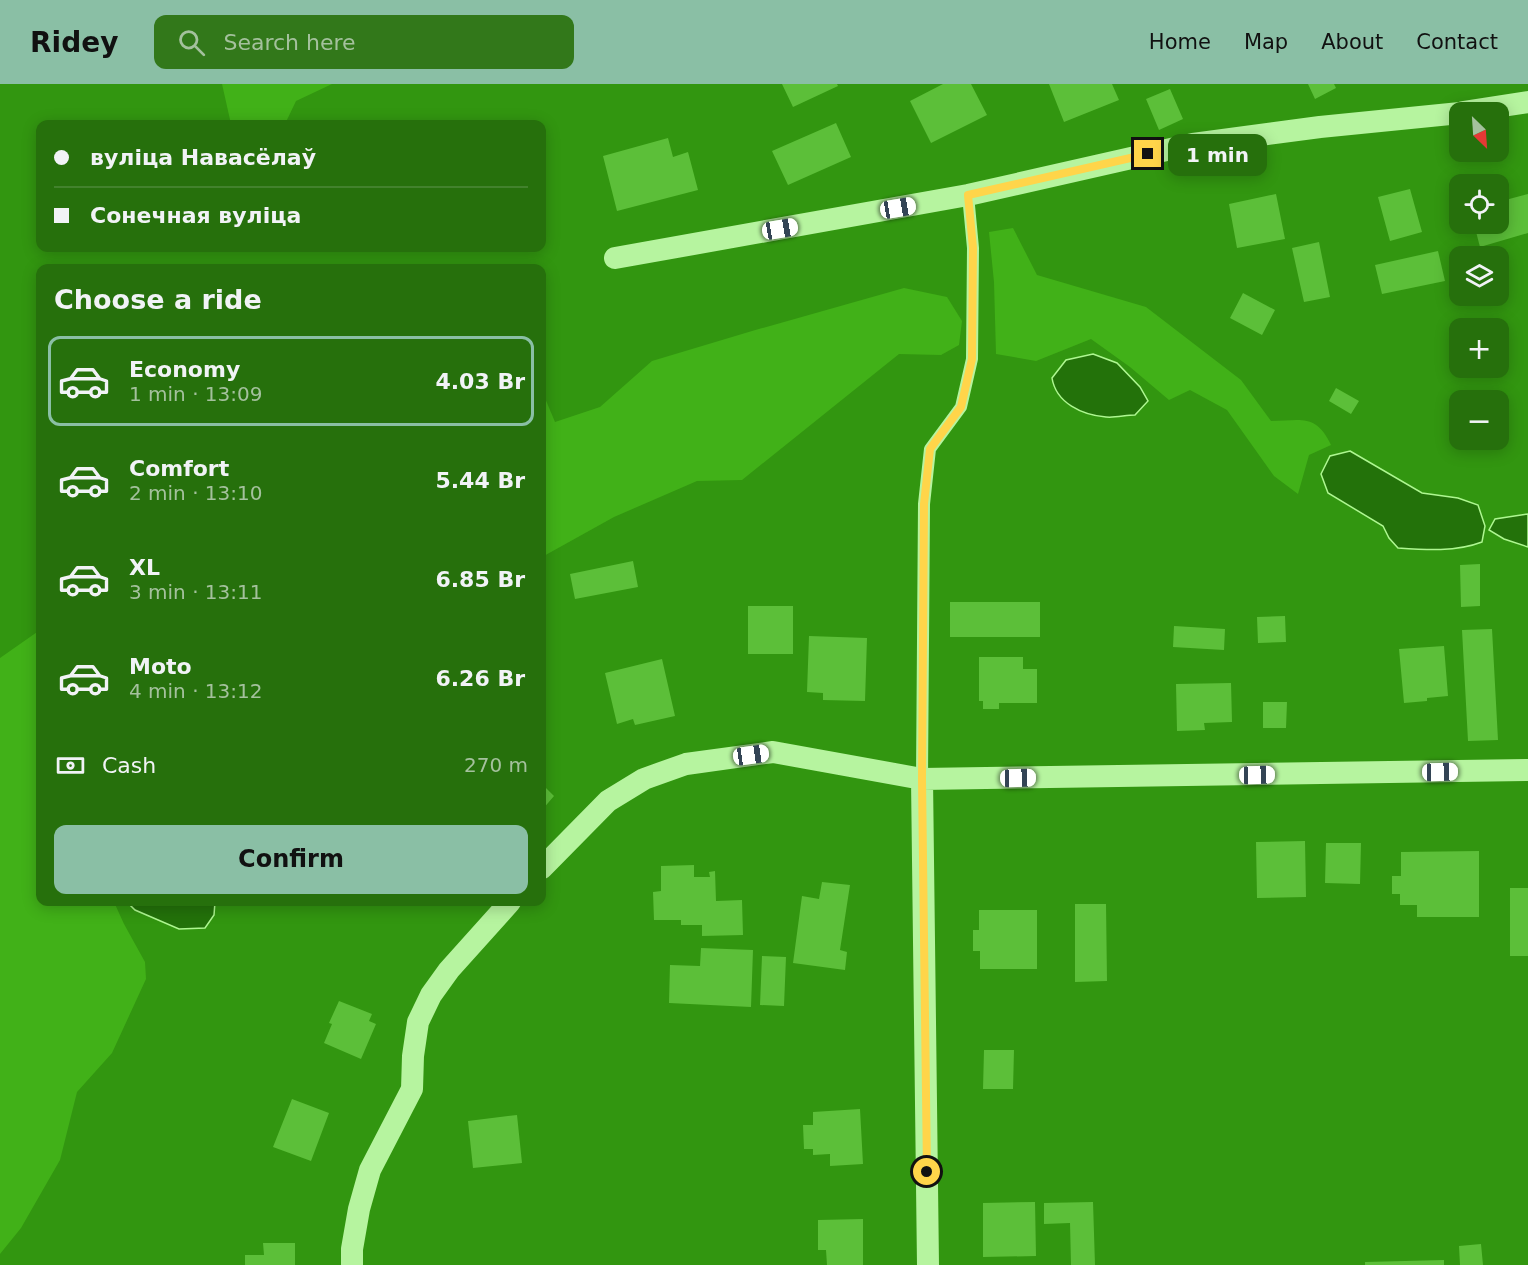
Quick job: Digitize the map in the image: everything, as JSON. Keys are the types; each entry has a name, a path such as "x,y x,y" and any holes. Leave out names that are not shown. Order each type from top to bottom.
{"street":[{"path":"1509,105 1528,102"},
{"path":"615,258 968,195 1193,144 1320,127 1449,114"},
{"path":"546,864 608,801 644,778 686,764 773,752 922,779 1528,770"},
{"path":"922,779 928,1265"},
{"path":"352,1265 352,1249 359,1209 370,1170 412,1089 413,1056 418,1022 430,995 449,970 506,906"}],"lane":[{"path":"922,779 924,504 930,449 961,407 972,359 973,248 968,195"}],"shaded area":[{"path":"222,84 332,84 296,101 287,120 230,120"},
{"path":"1013,228 1037,275 1146,307 1241,380 1271,421 1307,421 1320,428 1331,445 1309,455 1298,494 1274,476 1227,410 1190,390 1169,400 1130,367 1091,339 1036,361 996,354 994,282 989,232"},
{"path":"904,288 947,297 962,321 959,345 941,355 899,354 742,480 697,481 614,517 546,555 546,401 555,422 600,407 652,361"},
{"path":"1093,354 1117,363 1140,387 1148,401 1135,415 1109,417 1088,414 1065,401 1054,387 1052,378 1066,360"},
{"path":"1350,451 1422,493 1458,498 1478,505 1485,526 1482,542 1451,549 1398,548 1389,538 1383,526 1328,493 1321,474 1330,456"},
{"path":"1528,514 1528,547 1504,539 1489,530 1495,519"},
{"path":"36,633 36,906 116,906 145,962 146,979 112,1053 77,1092 60,1160 21,1228 0,1254 0,658"},
{"path":"131,906 215,906 214,915 205,928 179,929 135,910"}],"building":[{"path":"782,84 837,84 838,86 793,107"},
{"path":"943,84 971,84 987,115 931,143 910,101"},
{"path":"1049,84 1112,84 1119,100 1064,122"},
{"path":"1308,84 1334,84 1336,88 1315,99"},
{"path":"1170,89 1183,119 1159,130 1146,99"},
{"path":"836,123 851,157 788,185 772,151"},
{"path":"668,138 673,157 688,152 698,190 617,211 603,156"},
{"path":"1410,189 1422,232 1390,241 1378,197"},
{"path":"1276,194 1285,239 1237,248 1229,204"},
{"path":"1528,194 1528,233 1480,246 1477,234 1509,234 1509,199"},
{"path":"1319,242 1330,297 1304,302 1292,248"},
{"path":"1438,251 1445,281 1382,294 1375,265"},
{"path":"1243,293 1275,310 1262,335 1230,318"},
{"path":"1336,388 1359,401 1351,414 1329,401"},
{"path":"633,561 638,587 575,599 570,574"},
{"path":"1480,564 1480,606 1461,607 1460,565"},
{"path":"950,602 1040,602 1040,637 950,637"},
{"path":"748,606 793,606 793,654 748,654"},
{"path":"1285,616 1286,642 1258,643 1257,617"},
{"path":"1174,626 1225,629 1224,650 1173,647"},
{"path":"1492,629 1498,740 1468,741 1462,630"},
{"path":"809,636 867,638 865,701 823,700 823,693 807,692"},
{"path":"1444,646 1448,696 1404,703 1399,649"},
{"path":"979,657 1023,657 1023,669 1037,669 1037,703 999,703 999,709 983,709 983,701 979,701"},
{"path":"662,659 675,716 635,725 633,719 617,724 605,673"},
{"path":"1231,683 1232,722 1204,723 1205,730 1177,731 1176,684"},
{"path":"1263,702 1287,702 1286,728 1263,728"},
{"path":"546,788 554,796 546,805"},
{"path":"1305,841 1306,897 1257,898 1256,842"},
{"path":"1326,843 1361,843 1360,884 1325,883"},
{"path":"1479,851 1479,917 1417,917 1417,905 1400,905 1400,894 1392,894 1392,876 1401,876 1401,852"},
{"path":"694,865 694,877 710,877 709,872 715,871 716,901 742,900 743,935 702,936 702,925 681,925 681,920 654,920 653,892 661,891 661,866"},
{"path":"822,882 850,885 840,950 847,952 845,970 793,963 802,896 819,899"},
{"path":"1510,888 1528,888 1528,956 1510,956"},
{"path":"1075,904 1106,904 1107,981 1075,982"},
{"path":"979,910 1037,910 1037,969 980,969 980,951 973,951 973,930 979,930"},
{"path":"701,948 753,950 751,1007 669,1003 670,965 700,966"},
{"path":"762,956 786,957 784,1006 760,1005"},
{"path":"339,1001 372,1014 369,1021 376,1024 361,1059 324,1043 332,1024 329,1023"},
{"path":"984,1050 1014,1050 1013,1089 983,1089"},
{"path":"292,1099 329,1113 311,1161 273,1147"},
{"path":"860,1109 863,1164 830,1166 830,1154 813,1155 813,1149 804,1149 803,1125 813,1125 813,1112"},
{"path":"517,1115 522,1163 473,1168 468,1121"},
{"path":"1035,1202 1036,1256 983,1257 983,1203"},
{"path":"1093,1202 1095,1265 1071,1265 1070,1223 1044,1224 1044,1203"},
{"path":"863,1219 863,1265 827,1265 826,1250 818,1250 818,1220"},
{"path":"263,1243 295,1243 295,1265 245,1265 245,1255 264,1255"},
{"path":"1481,1244 1483,1265 1460,1265 1459,1246"},
{"path":"1444,1260 1444,1265 1365,1265 1365,1262"}],"route":[{"path":"927,1172 922,779 924,504 930,449 961,407 972,359 973,248 968,195 1148,154"}]}
